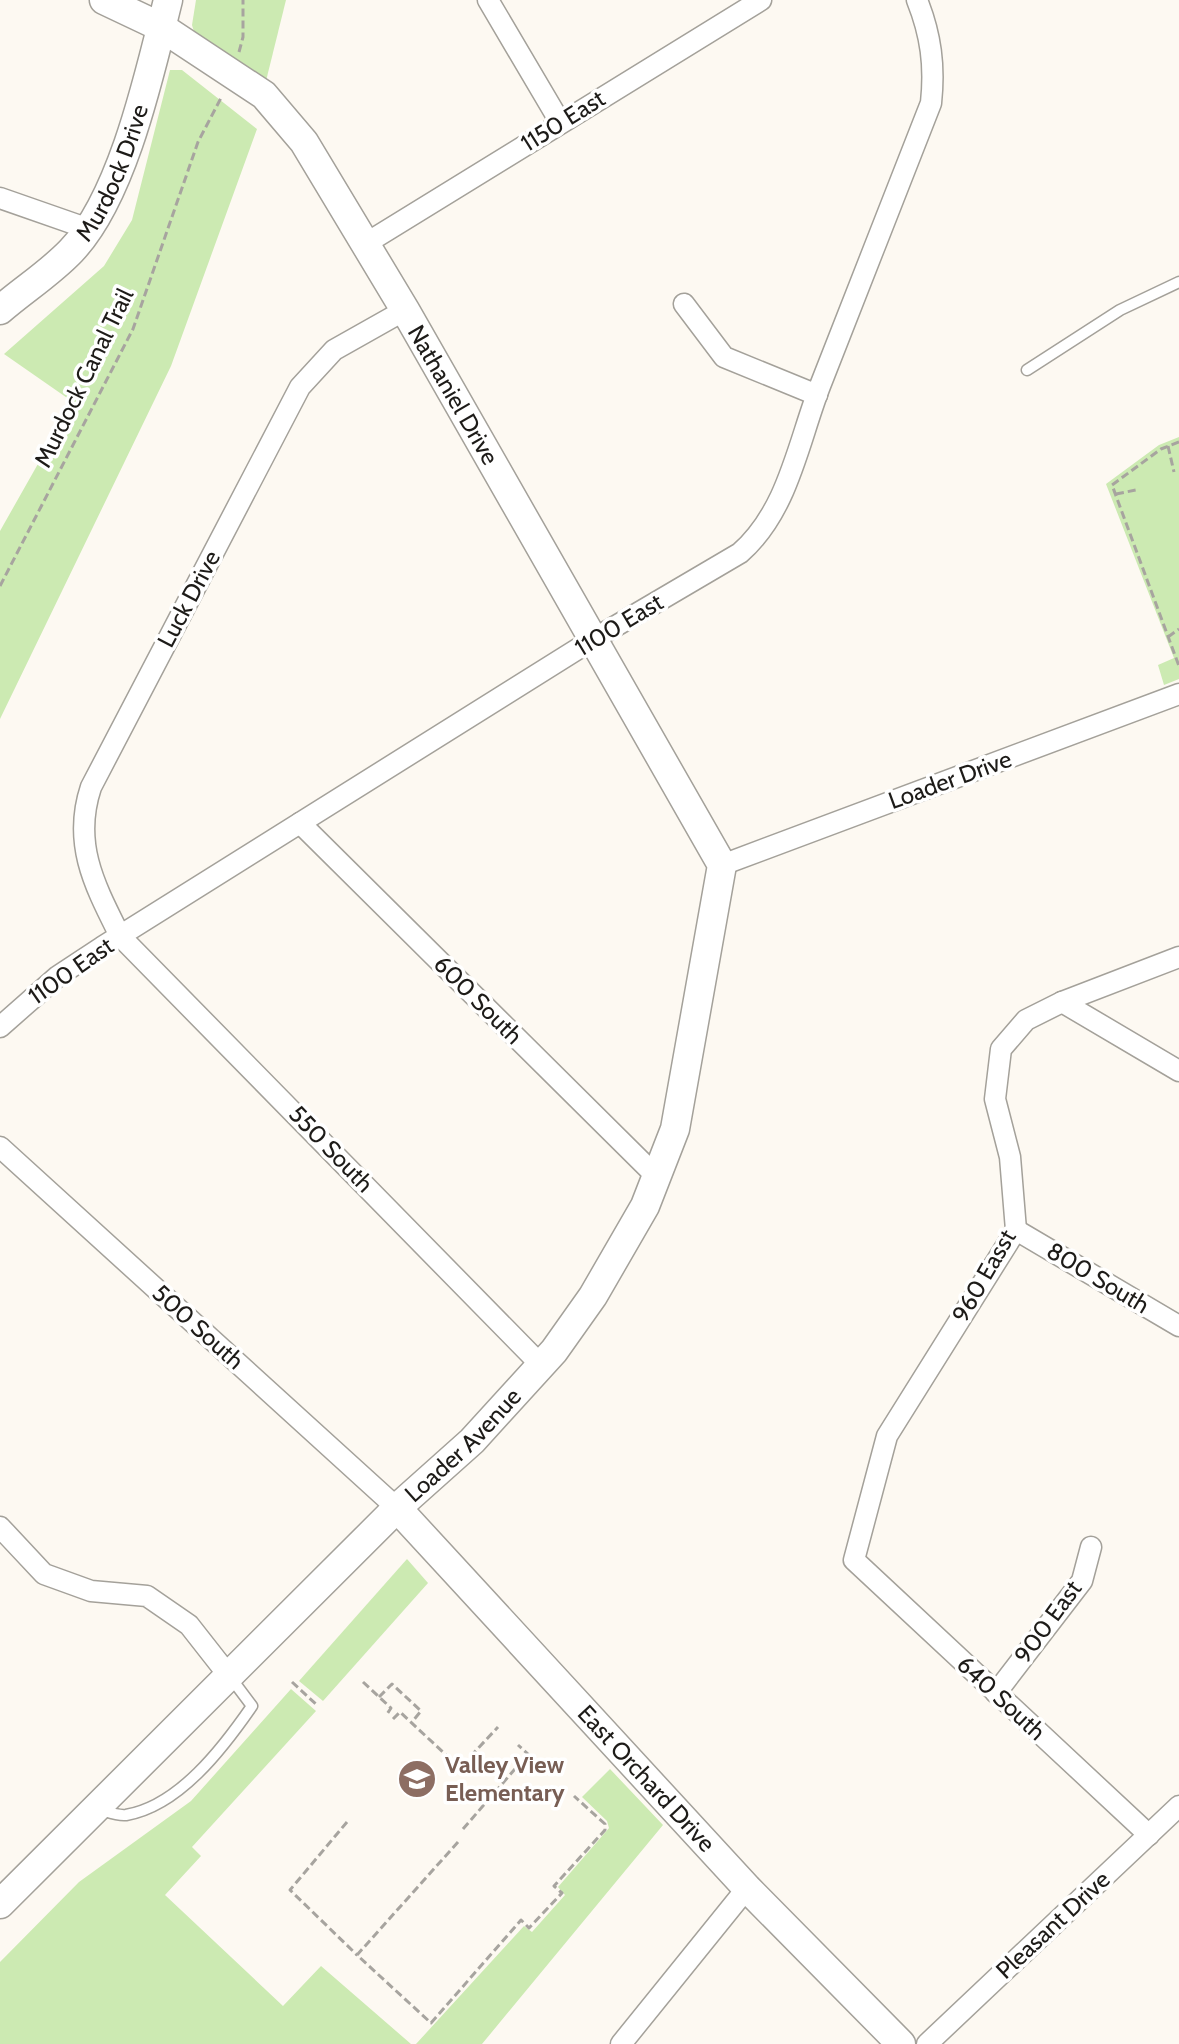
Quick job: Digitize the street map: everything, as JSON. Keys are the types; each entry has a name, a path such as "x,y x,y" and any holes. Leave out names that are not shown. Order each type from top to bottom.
{"street":[{"name":"Nathaniel Drive","path":"104,0 133,10 165,14 264,95 304,142 405,310 722,865"},
{"path":"488,0 560,122"},
{"name":"1150 East","path":"365,244 761,0"},
{"name":"1100 East","path":"0,1027 58,976 120,936 592,640 740,553 755,540 769,523 782,495 817,395 931,103 933,63 929,33 917,0"},
{"name":"Murdock Drive","path":"0,310 73,250 110,190 128,148 165,14"},
{"path":"0,198 86,228"},
{"path":"684,304 724,357 817,395"},
{"name":"Luck Drive","path":"120,936 89,873 83,847 82,825 91,787 300,387 334,350 405,310"},
{"name":"Loader Drive","path":"722,865 1179,694"},
{"name":"600 South","path":"300,823 656,1176"},
{"name":"Loader Avenue","path":"0,1904 397,1508 472,1441 540,1364 600,1286 645,1206 675,1129 722,865"},
{"name":"550 South","path":"120,936 540,1364"},
{"name":"960 Easst","path":"854,1560 887,1436 1016,1230 1010,1157 995,1099 1001,1049 1026,1020 1062,1002 1179,957"},
{"path":"1062,1002 1179,1071"},
{"name":"500 South","path":"0,1147 397,1508"},
{"name":"800 South","path":"1016,1230 1179,1326"},
{"name":"East Orchard Drive","path":"397,1508 747,1888 901,2044"},
{"path":"0,1527 44,1574 91,1591 147,1596 189,1625 229,1676"},
{"name":"900 East","path":"996,1693 1082,1581 1091,1547"},
{"name":"640 South","path":"854,1560 1149,1835"},
{"name":"Pleasant Drive","path":"927,2044 1179,1806"},
{"path":"621,2044 747,1888"}],"lane":[{"path":"1027,370 1120,310 1179,282"},
{"path":"95,1809 124,1816 169,1798 201,1768 252,1706 229,1676"}],"path":[{"path":"236,60 243,37 243,0"},
{"name":"Murdock Canal Trail","path":"0,586 133,329 198,142 224,92"},
{"path":"1179,442 1168,446 1112,485 1179,666"},
{"path":"1168,446 1174,472"},
{"path":"1116,494 1136,490"},
{"path":"1168,637 1179,629"},
{"path":"292,1682 318,1706"},
{"path":"363,1682 391,1708 387,1714"},
{"path":"379,1697 392,1684 421,1711 411,1722"},
{"path":"393,1719 400,1712 460,1768"},
{"path":"454,1774 498,1727"},
{"path":"463,1829 528,1754 518,1745"},
{"path":"347,1822 290,1890 431,2023 521,1920 529,1928 562,1893 554,1886 605,1830 605,1824 574,1796"},
{"path":"357,1955 458,1842"}],"green space":[{"path":"196,0 286,0 265,85 197,42 192,25"},
{"path":"170,70 182,70 257,129 171,366 0,719 0,531 73,402 4,354 104,266 132,220"},
{"path":"1179,437 1179,679 1164,685 1158,665 1174,658 1106,484 1159,445"},
{"path":"407,1559 428,1583 323,1701 299,1681"},
{"path":"291,1689 316,1711 192,1847 201,1856 165,1895 283,2006 321,1966 411,2044 0,2044 0,1962 79,1882 191,1801"},
{"path":"610,1769 663,1825 482,2044 416,2044 524,1926 532,1932 565,1895 558,1887 609,1828 607,1821 582,1797"}],"place":[{"name":"Valley View Elementary","path":"417,1779"}]}
